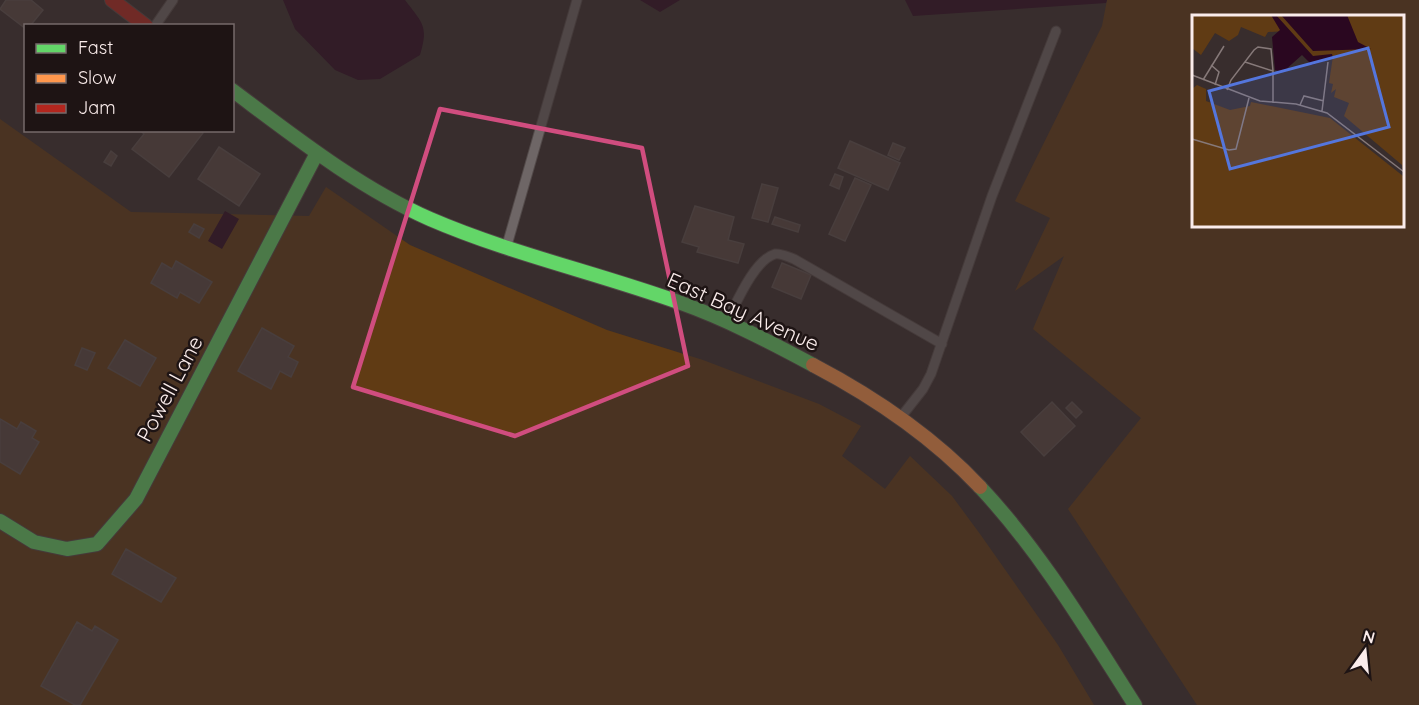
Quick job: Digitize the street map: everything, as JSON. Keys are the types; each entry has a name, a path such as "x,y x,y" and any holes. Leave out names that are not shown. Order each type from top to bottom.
{"street":[{"path":"112,0 143,24"},
{"name":"East Bay Avenue","path":"234,91 317,153 396,202 428,218 507,248 691,307 800,358 884,407 937,447 971,478 1006,517 1039,559 1135,705"},
{"name":"Powell Lane","path":"0,521 34,542 67,549 97,544 136,499 317,153"}],"lane":[{"path":"156,24 172,0"},
{"path":"507,248 577,0"},
{"path":"900,418 923,389 931,374 992,196 1056,31"},
{"path":"726,323 742,291 765,261 775,254 794,259 942,344"}],"highlighted area":[{"path":"440,109 642,148 688,366 515,436 353,387"}],"shaded area":[{"path":"283,0 405,0 416,14 424,30 420,55 380,79 358,80 335,70 295,29"},
{"path":"640,0 680,0 660,12"},
{"path":"905,0 1107,0 1106,3 913,16"},
{"path":"1107,0 1419,0 1419,705 1197,705 1068,509 1141,418 1033,329 1064,256 1015,291 1050,218 1015,201 1102,26"},
{"path":"0,119 131,212 309,216 326,187 410,245 607,330 703,360 819,404 861,426 842,456 885,489 910,456 952,496 1058,645 1094,705 0,705"},
{"path":"225,211 239,219 222,249 208,241"}],"building":[{"path":"6,0 31,0 43,10 32,24 24,24 24,27 0,9"},
{"path":"142,132 203,133 169,177 132,149 144,134"},
{"path":"850,141 900,163 888,190 838,168"},
{"path":"893,143 905,148 899,160 888,155"},
{"path":"219,147 260,174 239,206 198,179"},
{"path":"111,151 117,156 111,166 104,162"},
{"path":"835,174 843,177 839,189 830,185"},
{"path":"855,178 871,185 845,241 829,234"},
{"path":"762,184 778,188 768,222 752,218"},
{"path":"695,206 734,217 728,240 744,244 738,263 697,252 699,247 682,242"},
{"path":"775,217 800,225 798,232 772,224"},
{"path":"194,224 204,229 199,238 189,232"},
{"path":"176,261 212,282 199,303 180,292 177,298 151,283 162,263 172,269"},
{"path":"782,263 811,275 801,299 772,287"},
{"path":"262,328 294,346 288,357 298,362 291,377 280,371 271,389 238,371"},
{"path":"125,340 156,358 140,386 108,368"},
{"path":"82,348 95,353 87,370 75,365"},
{"path":"1052,402 1075,426 1044,456 1021,432"},
{"path":"1072,402 1082,412 1076,418 1066,408"},
{"path":"0,419 17,429 21,422 36,431 32,438 39,442 20,474 0,462"},
{"path":"126,549 176,578 161,602 112,574"},
{"path":"77,622 92,631 95,626 118,640 80,705 75,705 41,686"}],"traffic: fast":[{"path":"234,91 352,177 430,219 492,243 698,309 748,331 813,365"},
{"path":"0,521 34,542 67,549 97,544 136,499 317,153"},
{"path":"980,487 1043,565 1135,705"}],"traffic: slow":[{"path":"813,365 858,390 922,434 962,468 980,487"}],"traffic: jam":[{"path":"112,0 143,24"}]}
